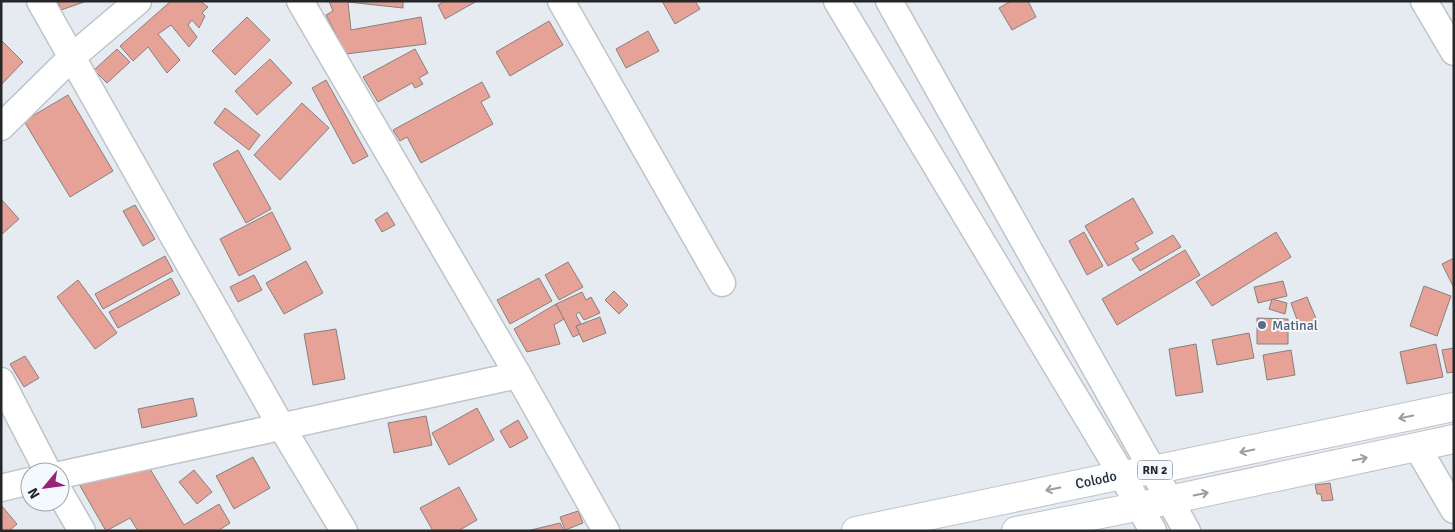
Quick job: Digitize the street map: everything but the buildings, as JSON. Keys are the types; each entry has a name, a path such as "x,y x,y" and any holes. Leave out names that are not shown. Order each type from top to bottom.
{"main road":[{"name":"Colodo","path":"856,531 1454,407"},
{"name":"RN 2","path":"1016,531 1454,439"}],"street":[{"path":"40,1 281,426 344,531"},
{"path":"1,127 72,57 138,1"},
{"path":"300,1 518,375 606,531"},
{"path":"561,1 722,283"},
{"path":"837,1 1141,506 1154,531"},
{"path":"1424,1 1454,52"},
{"path":"894,3 1187,531"},
{"path":"70,473 518,375"},
{"path":"1,381 43,462"},
{"path":"1417,447 1454,510"},
{"path":"1,488 20,483"},
{"path":"70,510 82,531"}],"place":[{"name":"Matinal","path":"1262,325"}]}
